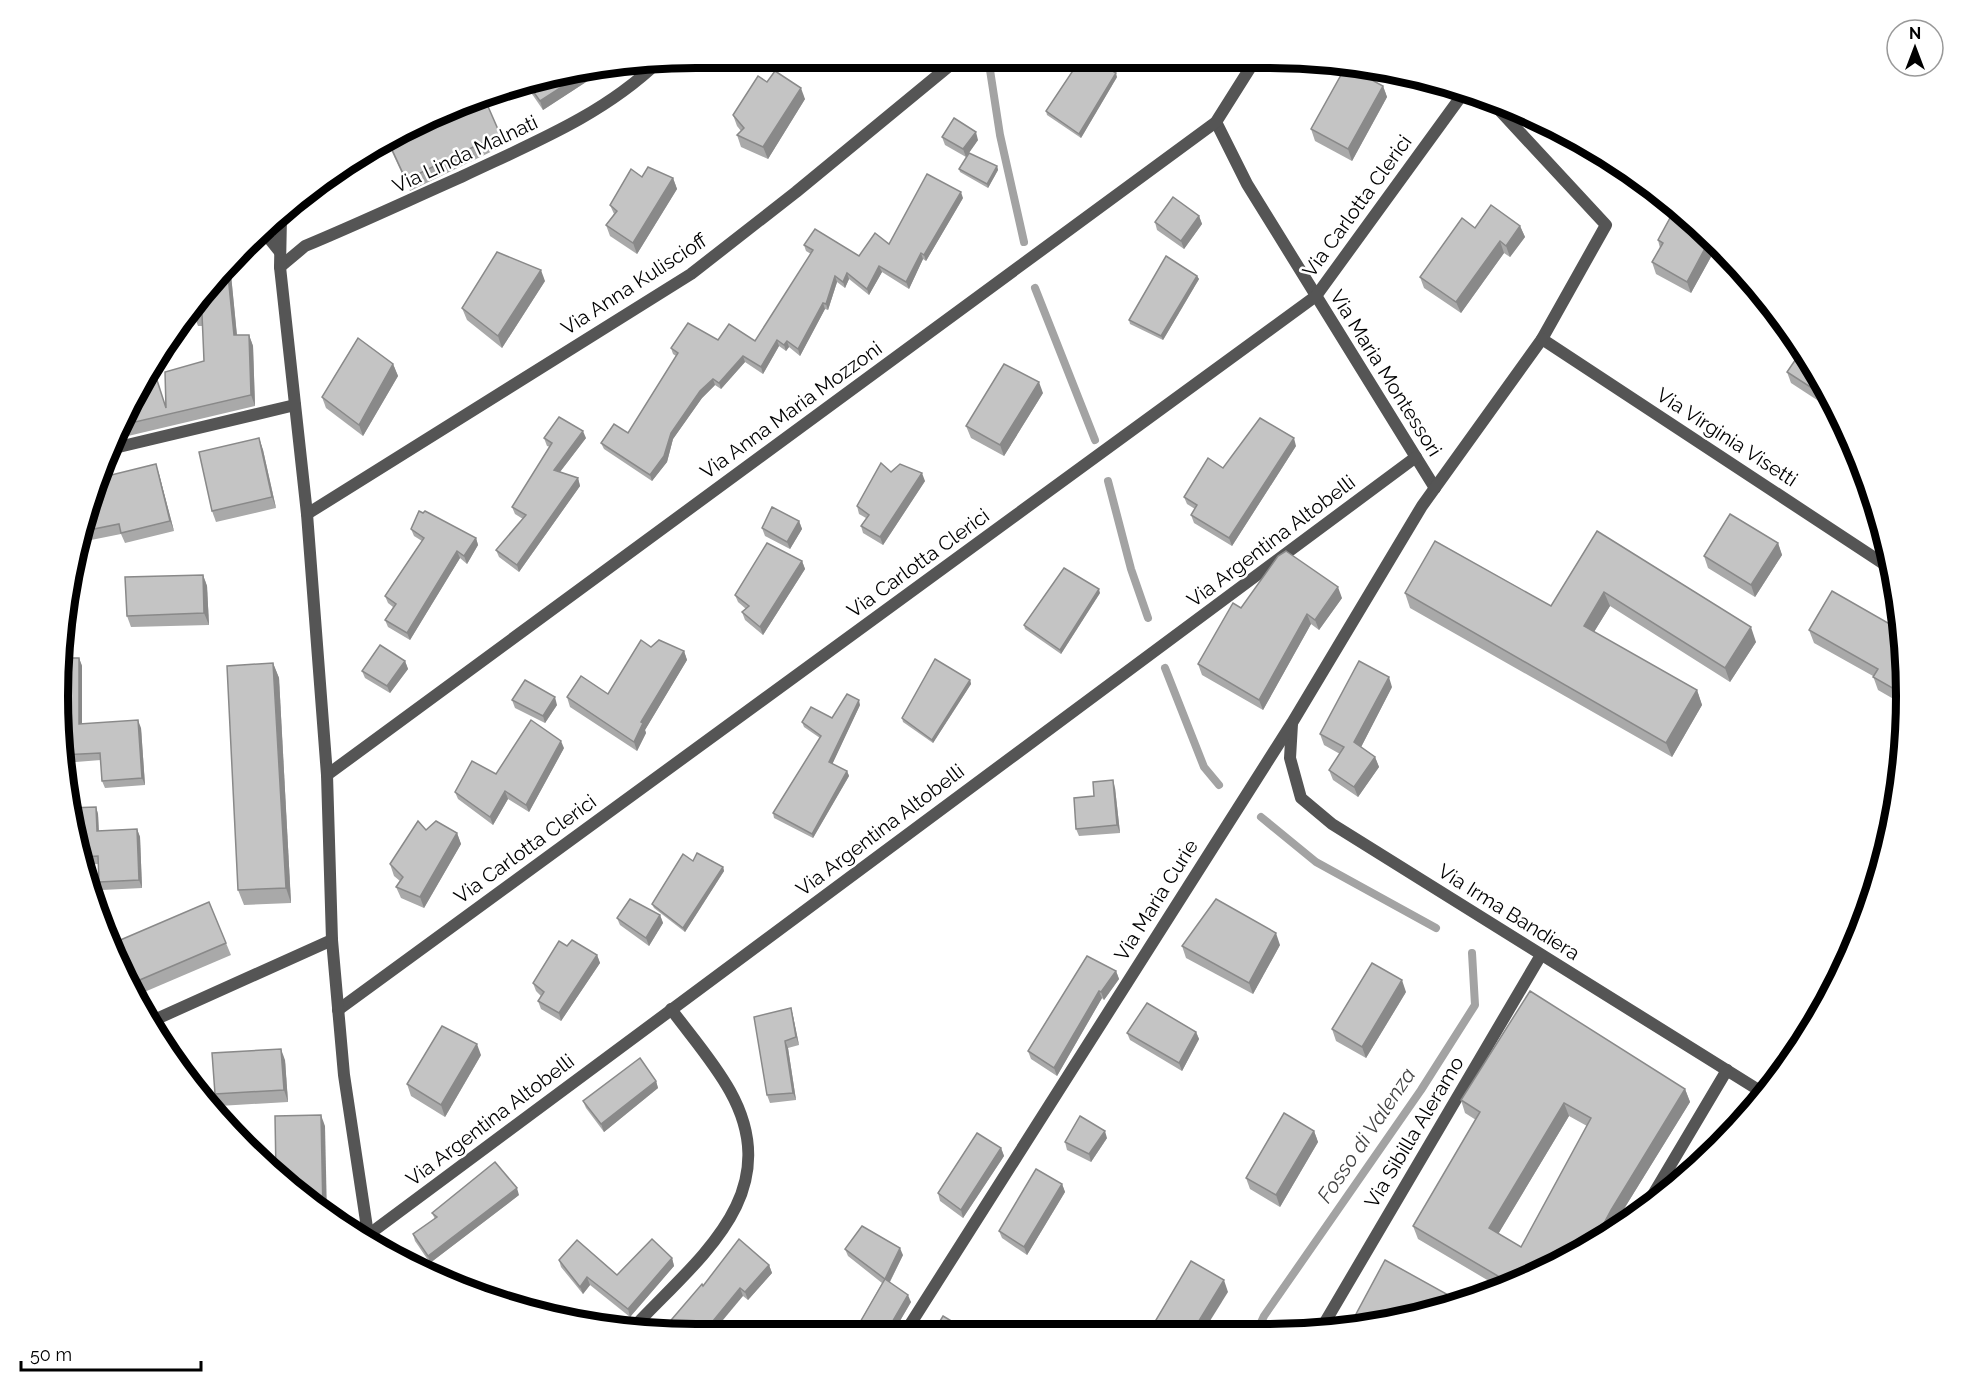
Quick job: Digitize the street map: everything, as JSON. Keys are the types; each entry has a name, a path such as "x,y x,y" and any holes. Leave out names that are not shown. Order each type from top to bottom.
{"street":[{"name":"Via Anna Kuliscioff","path":"307,514 691,274 796,192 947,68"},
{"name":"Via Anna Maria Mozzoni","path":"327,775 1216,122 1250,68"},
{"name":"Via Linda Malnati","path":"280,267 305,246 538,142 595,111 635,84 650,69"},
{"name":"Via Carlotta Clerici","path":"338,1010 1316,296 1460,98"},
{"path":"1435,488 1542,339 1606,225 1502,113"},
{"name":"Via Maria Montessori","path":"1216,122 1247,184 1435,488"},
{"path":"281,223 280,267 307,514 327,775 332,940 344,1075 367,1230"},
{"path":"267,236 280,252"},
{"name":"Via Virginia Visetti","path":"1542,339 1880,562"},
{"path":"119,447 295,405"},
{"name":"Via Argentina Altobelli","path":"373,1234 1416,457"},
{"name":"Via Maria Curie","path":"910,1324 1292,723 1435,488"},
{"name":"Via Irma Bandiera","path":"1292,723 1290,758 1300,798 1332,824 1757,1089"},
{"path":"157,1019 332,940"},
{"name":"Via Sibilla Aleramo","path":"1326,1320 1541,955"},
{"path":"640,1321 724,1231 743,1194 749,1170 747,1136 729,1090 671,1010"},
{"path":"1656,1189 1727,1070"}],"building":[{"path":"1075,68 1108,68 1116,73 1079,134 1046,111"},
{"path":"775,71 801,88 763,147 737,135 744,128 733,115 758,76 767,82"},
{"path":"1342,72 1364,75 1383,86 1348,149 1311,129"},
{"path":"572,80 540,101 532,89"},
{"path":"487,104 500,134 406,180 391,147 455,115"},
{"path":"954,118 976,132 963,149 942,137"},
{"path":"969,153 997,166 987,184 959,169"},
{"path":"648,167 673,178 633,243 606,225 617,211 610,205 631,169 642,177"},
{"path":"927,174 961,192 924,255 921,253 906,282 879,266 867,289 847,273 843,282 835,276 826,304 823,303 798,349 787,341 784,345 777,340 761,367 743,356 719,383 713,379 700,391 671,433 664,456 650,475 601,443 614,424 628,433 678,353 671,348 688,323 718,340 729,324 755,341 813,250 804,245 815,229 859,256 875,233 889,244"},
{"path":"1173,197 1199,216 1181,241 1155,222"},
{"path":"1491,205 1520,226 1506,246 1500,241 1456,302 1420,277 1462,218 1475,228"},
{"path":"1672,215 1706,246 1687,282 1652,262 1663,243 1658,240"},
{"path":"497,252 541,270 498,336 462,308"},
{"path":"1166,256 1197,276 1161,336 1129,320"},
{"path":"228,276 234,335 249,335 251,395 130,423 155,375 166,408 165,372 204,361 202,314 196,315"},
{"path":"358,338 393,364 359,425 322,397"},
{"path":"1797,358 1816,391 1787,372"},
{"path":"1004,364 1039,382 1000,445 966,426"},
{"path":"559,417 583,431 554,470 578,478 517,565 496,550 526,515 512,507 552,443 544,438"},
{"path":"1260,418 1294,438 1229,538 1191,515 1197,505 1184,497 1208,458 1223,468"},
{"path":"259,438 272,497 212,511 199,452"},
{"path":"881,463 891,472 900,464 922,473 880,537 861,526 869,515 857,506"},
{"path":"156,464 170,521 121,533 119,524 90,530 106,481 108,481 108,476"},
{"path":"772,507 799,521 787,542 762,528"},
{"path":"419,511 423,513 425,511 476,538 464,556 457,551 407,633 385,620 396,604 385,596 424,538 411,529"},
{"path":"1730,514 1778,543 1751,585 1704,556"},
{"path":"1597,531 1751,627 1725,668 1604,592 1584,626 1697,690 1666,743 1405,593 1435,541 1551,606"},
{"path":"767,543 802,561 760,627 742,612 749,606 735,595"},
{"path":"1286,551 1338,587 1315,620 1307,614 1259,700 1198,664 1233,603 1241,608 1278,556"},
{"path":"1064,568 1099,589 1060,650 1024,625"},
{"path":"203,575 204,613 127,616 125,577"},
{"path":"1832,591 1891,625 1896,690 1873,677 1878,669 1809,630"},
{"path":"641,640 651,647 659,640 684,651 641,722 643,723 634,742 567,697 581,676 608,694"},
{"path":"380,645 405,661 387,686 362,671"},
{"path":"69,658 79,658 79,724 138,720 142,778 102,781 100,753 71,754"},
{"path":"935,659 970,680 932,740 902,718"},
{"path":"1359,661 1389,677 1354,742 1375,757 1354,787 1329,770 1344,747 1320,734"},
{"path":"273,663 286,888 238,890 227,666"},
{"path":"525,680 555,697 543,716 512,700"},
{"path":"847,694 859,700 829,762 847,771 812,834 773,813 821,736 802,722 811,707 832,718"},
{"path":"531,720 561,741 526,805 505,791 490,817 455,792 472,761 496,774"},
{"path":"1113,780 1117,825 1076,829 1074,798 1094,796 1093,782"},
{"path":"96,807 97,831 137,829 139,880 99,882 98,856 89,857 78,808"},
{"path":"418,821 426,830 436,821 457,833 420,897 396,887 403,877 390,864"},
{"path":"697,853 723,867 683,928 652,904 683,854 693,861"},
{"path":"630,899 660,915 646,938 617,918"},
{"path":"1216,899 1276,933 1249,983 1182,946"},
{"path":"209,902 226,943 137,981 117,941"},
{"path":"572,940 597,955 559,1013 538,1001 544,992 533,983 559,941 567,946"},
{"path":"1087,956 1116,971 1101,992 1099,991 1054,1068 1028,1051"},
{"path":"1372,963 1402,980 1362,1047 1332,1029"},
{"path":"1530,991 1685,1089 1602,1227 1545,1259 1495,1281 1498,1276 1413,1226 1480,1112 1461,1100","holes":["1564,1103 1591,1118 1521,1247 1489,1228"]},
{"path":"1147,1003 1196,1032 1179,1063 1127,1033"},
{"path":"791,1008 796,1037 785,1041 793,1093 767,1095 754,1017"},
{"path":"442,1026 477,1044 441,1105 407,1084"},
{"path":"281,1049 284,1090 215,1094 212,1053"},
{"path":"640,1058 656,1081 601,1124 583,1101"},
{"path":"1284,1113 1314,1131 1276,1195 1246,1178"},
{"path":"321,1115 323,1201 276,1163 275,1116"},
{"path":"1080,1116 1105,1131 1089,1154 1065,1142"},
{"path":"977,1133 1001,1148 961,1210 938,1193"},
{"path":"495,1162 517,1188 428,1256 413,1234 437,1217 432,1213"},
{"path":"1036,1169 1062,1184 1024,1247 999,1231"},
{"path":"862,1226 900,1248 885,1279 845,1249"},
{"path":"652,1239 672,1258 628,1309 587,1277 580,1287 559,1260 577,1240 617,1275"},
{"path":"739,1239 769,1265 745,1292 740,1288 711,1324 669,1323 702,1284 703,1286"},
{"path":"1385,1260 1450,1296 1390,1311 1354,1317"},
{"path":"1191,1261 1224,1280 1197,1324 1154,1324"},
{"path":"885,1279 908,1295 891,1324 859,1324"},
{"path":"943,1316 956,1324 938,1324"}],"waterway":[{"name":"Fosso di Valenza","path":"990,68 1000,135 1024,242"},
{"name":"Fosso di Valenza","path":"1035,288 1095,440"},
{"name":"Fosso di Valenza","path":"1108,481 1131,569 1148,618"},
{"name":"Fosso di Valenza","path":"1165,668 1204,767 1219,785"},
{"name":"Fosso di Valenza","path":"1261,817 1316,862 1436,928"},
{"name":"Fosso di Valenza","path":"1260,1324 1421,1090 1475,1005 1472,953"}]}
